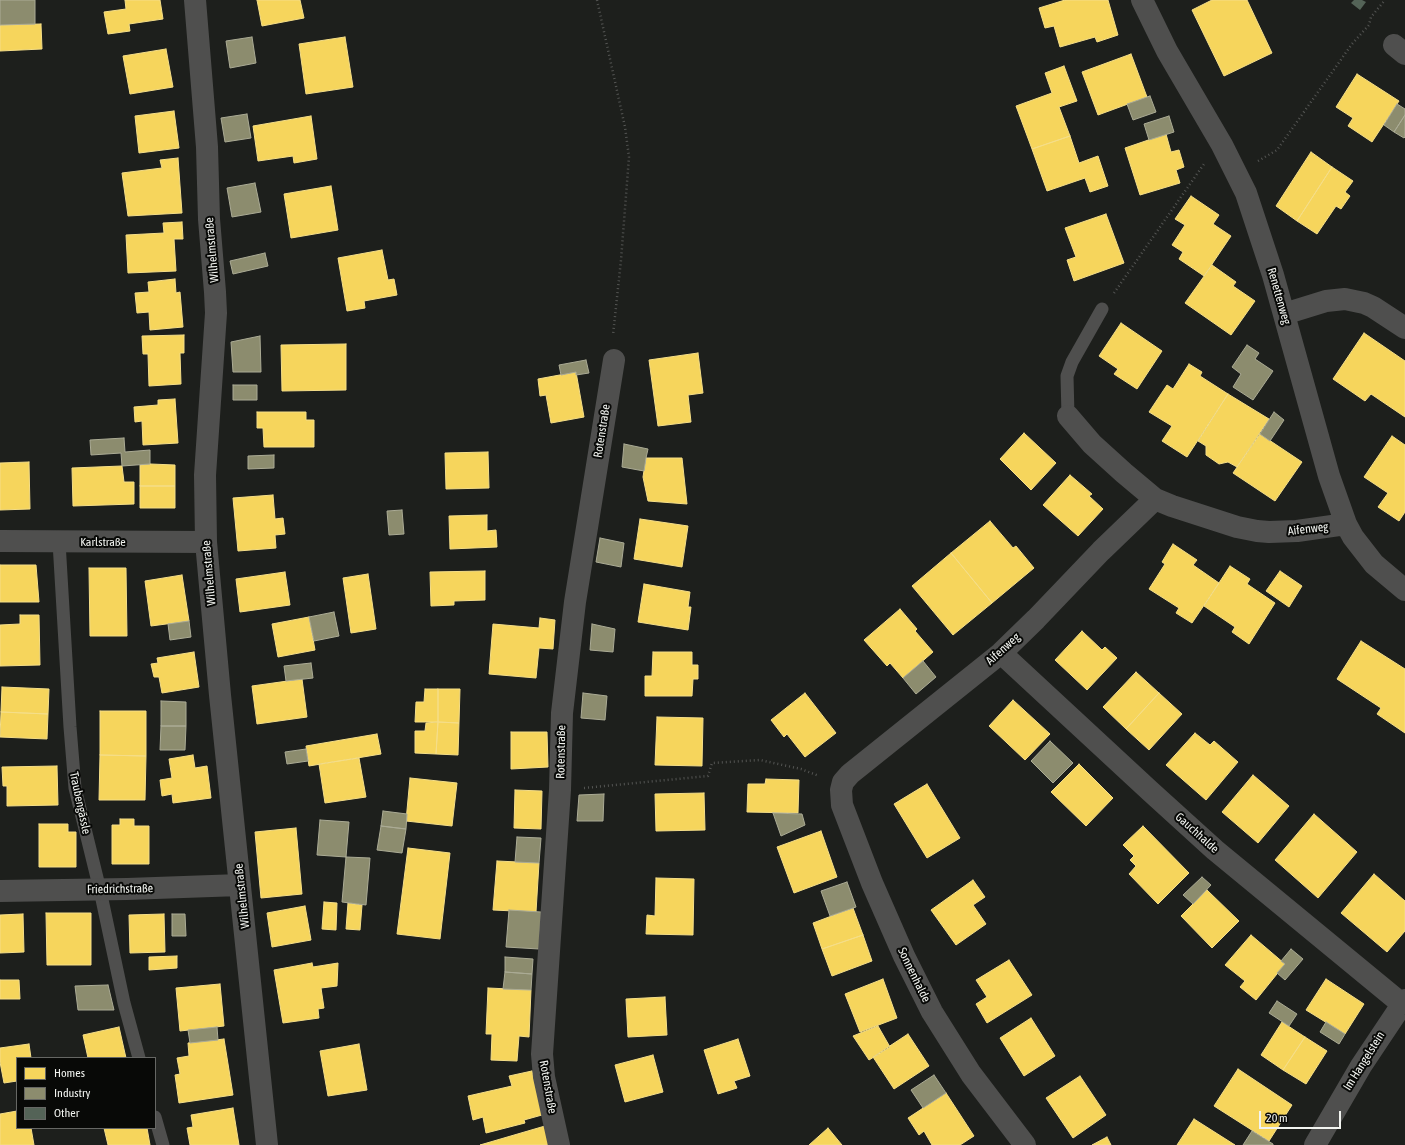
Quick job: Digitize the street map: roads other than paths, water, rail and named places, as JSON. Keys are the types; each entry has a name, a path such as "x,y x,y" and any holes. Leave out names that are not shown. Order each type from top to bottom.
{"street":[{"name":"Wilhelmstraße","path":"196,0 207,147 209,219 216,313 208,408 205,475 206,542 220,694 267,1145"},
{"name":"Renettenweg","path":"1142,0 1167,51 1222,146 1246,193 1284,314 1329,476 1346,524 1353,537 1370,560 1405,590"},
{"path":"1284,314 1326,301 1345,299 1354,300 1373,307 1405,328"},
{"name":"Rotenstraße","path":"559,1145 544,1077 542,1054 560,790 562,713 570,638 614,360"},
{"name":"Aifenweg","path":"1068,416 1100,452 1155,499 1237,527 1257,531 1296,531 1346,524"},
{"name":"Aifenweg","path":"842,786 850,774 1000,652 1036,619 1155,499"},
{"name":"Karlstraße","path":"0,541 206,542"},
{"name":"Gauchhalde","path":"1000,652 1215,850 1404,1002"},
{"name":"Sonnenhalde","path":"842,786 840,794 842,805 867,870 904,956 958,1055 1025,1145"},
{"name":"Friedrichstraße","path":"0,891 100,890 240,885"},
{"name":"Im Hangelstein","path":"1315,1145 1361,1066 1404,1002"}],"lane":[{"path":"1068,416 1067,376 1072,362 1102,309"},
{"name":"Traubengässle","path":"59,542 70,735 75,788 100,890 124,1003 139,1057"},
{"path":"156,1120 163,1145"}]}
